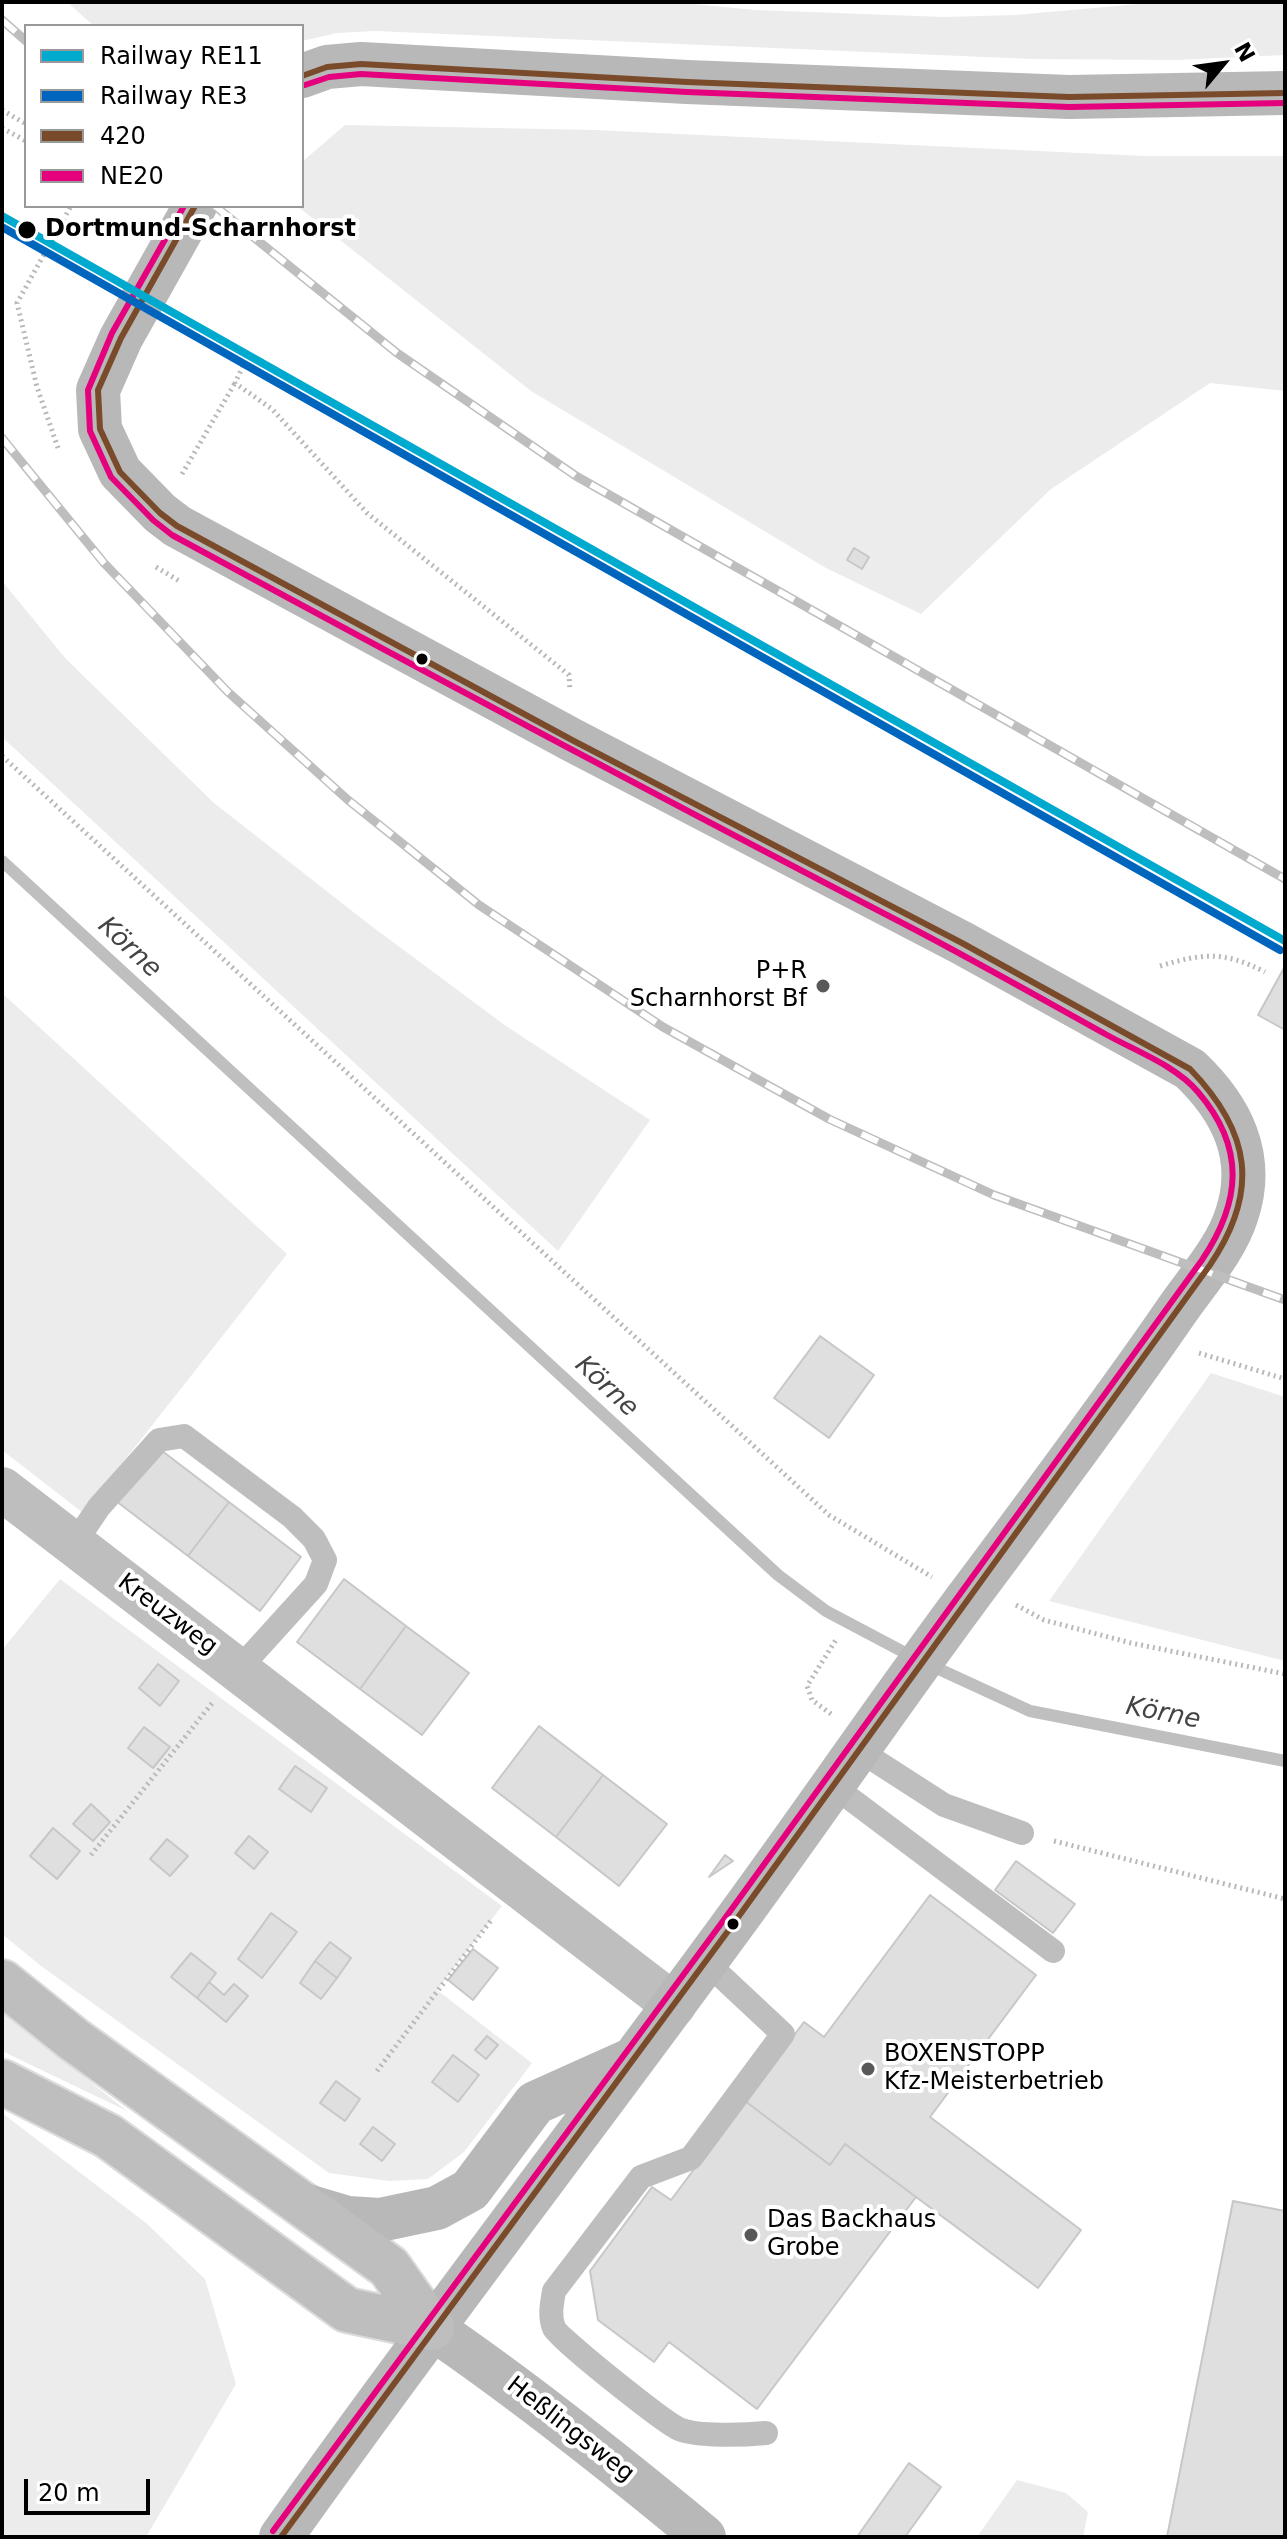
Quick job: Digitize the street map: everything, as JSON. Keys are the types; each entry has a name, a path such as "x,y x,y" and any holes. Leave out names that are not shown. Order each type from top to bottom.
{"main road":[{"path":"304,75 327,67 361,64 687,82 1069,97 1285,93"},
{"path":"194,208 121,338 98,390 100,429 120,472 160,513 177,526 572,740 962,943 1190,1069 1210,1088 1230,1118 1241,1147 1243,1179 1238,1213 1217,1254 898,1695 845,1732 832,1785 706,1962 432,2328 281,2537"},
{"name":"Kreuzweg","path":"2,1489 674,2005"},
{"path":"2,1982 86,2048 389,2267 432,2328"},
{"path":"304,2205 348,2218 380,2220 437,2208 470,2190 535,2103 635,2058"},
{"path":"2,2082 108,2136 347,2310 432,2328"},
{"name":"Heßlingsweg","path":"432,2328 608,2458 704,2537"}],"lane":[{"path":"74,1544 99,1507 159,1440 184,1436 243,1479 292,1517 314,1539 325,1560 316,1584 238,1670"},
{"path":"845,1732 944,1805 1022,1833"},
{"path":"832,1785 1053,1951"},
{"path":"706,1962 783,2034 691,2158 641,2177 554,2291 550,2310 554,2329 573,2350 680,2430 734,2435 766,2433"}],"path":[{"path":"2,110 24,123"},
{"path":"2,128 24,140"},
{"path":"37,387 17,303 70,208"},
{"path":"186,466 243,366"},
{"path":"235,383 272,409 367,513 569,675 572,740"},
{"path":"2,756 829,1515 910,1563"},
{"path":"1160,966 1184,958 1226,955 1265,972"},
{"path":"1156,1340 1285,1379"},
{"path":"981,1580 1020,1609 1044,1620 1131,1643 1285,1674"},
{"path":"837,1638 807,1686 812,1700 845,1732"},
{"path":"91,1855 238,1670"},
{"path":"1022,1833 1285,1899"},
{"path":"377,2071 518,1885"}],"shaded area":[{"path":"67,2 672,2 756,10 945,17 1015,15 1161,2 1285,2 1285,55 1177,60 1032,59 375,31 337,33 304,41 304,24 92,24"},
{"path":"345,125 595,130 1144,156 1285,156 1285,391 1210,383 1051,489 921,614 826,568 531,391 300,208 304,208 304,160"},
{"path":"2,581 66,659 214,803 506,1026 650,1120 558,1251 2,737"},
{"path":"2,993 287,1254 83,1513 2,1450"},
{"path":"1211,1373 1285,1397 1285,1661 1049,1601"},
{"path":"60,1579 502,1906 437,1990 532,2063 464,2152 428,2179 389,2181 329,2173 41,1966 2,1934 2,1650"},
{"path":"2,2011 127,2111 2,2051"},
{"path":"2,2113 146,2223 205,2279 236,2384 146,2537 2,2537"},
{"path":"1017,2480 1066,2493 1088,2512 1083,2537 977,2537"}],"building":[{"path":"854,548 869,557 862,569 847,560"},
{"path":"1285,969 1285,1030 1258,1015"},
{"path":"820,1336 874,1375 829,1438 774,1398"},
{"path":"157,1447 229,1502 188,1556 116,1501"},
{"path":"229,1502 301,1557 260,1611 188,1556"},
{"path":"344,1579 406,1626 360,1689 297,1642"},
{"path":"406,1626 469,1673 422,1735 360,1689"},
{"path":"158,1664 179,1681 160,1706 139,1688"},
{"path":"539,1726 603,1775 556,1837 492,1788"},
{"path":"144,1727 170,1747 153,1768 128,1748"},
{"path":"295,1766 327,1788 311,1812 279,1789"},
{"path":"603,1775 667,1824 619,1886 556,1837"},
{"path":"91,1804 110,1822 93,1841 73,1824"},
{"path":"53,1828 80,1851 57,1879 30,1856"},
{"path":"249,1836 268,1852 254,1869 235,1853"},
{"path":"167,1839 188,1856 170,1876 150,1859"},
{"path":"725,1855 733,1861 709,1877"},
{"path":"1016,1861 1075,1904 1053,1933 995,1890"},
{"name":"BOXENSTOPP Kfz-Meisterbetrieb","path":"930,1895 1036,1975 930,2117 1081,2230 1038,2288 845,2144 830,2165 745,2101 804,2022 824,2037"},
{"path":"271,1913 297,1932 262,1978 238,1959"},
{"path":"330,1942 351,1958 337,1978 315,1961"},
{"path":"473,1949 498,1968 473,2000 448,1980"},
{"path":"191,1953 216,1973 197,1998 171,1977"},
{"path":"315,1961 337,1978 321,1999 300,1983"},
{"path":"209,1982 224,1995 234,1984 248,1996 226,2022 197,1998"},
{"path":"487,2036 498,2045 486,2059 475,2050"},
{"path":"453,2055 479,2075 458,2102 432,2082"},
{"path":"336,2081 360,2099 345,2121 320,2103"},
{"name":"Das Backhaus Grobe","path":"745,2101 830,2165 845,2144 916,2197 757,2409 669,2342 654,2362 598,2320 590,2271 652,2187 671,2200"},
{"path":"373,2127 395,2144 382,2161 360,2144"},
{"path":"1233,2201 1285,2211 1285,2537 1167,2537"},
{"path":"909,2463 941,2487 905,2537 857,2537"}],"waterway":[{"name":"Körne","path":"2,861 778,1575 826,1611 913,1657"},
{"name":"Körne","path":"930,1665 1030,1711 1285,1761"}],"railway":[{"path":"2,20 24,39"},
{"path":"217,208 397,353 576,476 1285,879"},
{"path":"2,438 104,563 228,692 348,800 479,905 663,1027 829,1119 994,1195 1285,1300"}],"rail line":[{"name":"RE11","path":"2,216 1285,941"},
{"name":"RE3","path":"2,227 1280,950"}],"transit line":[{"name":"420","path":"304,75 327,67 361,64 687,82 1069,97 1285,93"},
{"name":"NE20","path":"305,85 329,77 361,74 687,92 1069,107 1285,103"},
{"name":"NE20","path":"183,208 112,333 88,390 90,431 111,477 153,520 172,535 264,585 935,940 1168,1067 1189,1083 1214,1113 1231,1154 1233,1175 1225,1217 1202,1260 723,1921 273,2531"},
{"name":"420","path":"194,208 121,338 98,390 100,429 120,472 160,513 177,526 572,740 962,943 1190,1069 1226,1116 1242,1163 1242,1187 1237,1212 1210,1265 731,1927 281,2537"}],"place":[{"name":"Dortmund-Scharnhorst","path":"27,230"},
{"name":"P+R Scharnhorst Bf","path":"823,986"},
{"name":"BOXENSTOPP Kfz-Meisterbetrieb","path":"868,2069"},
{"name":"Das Backhaus Grobe","path":"751,2235"}]}
